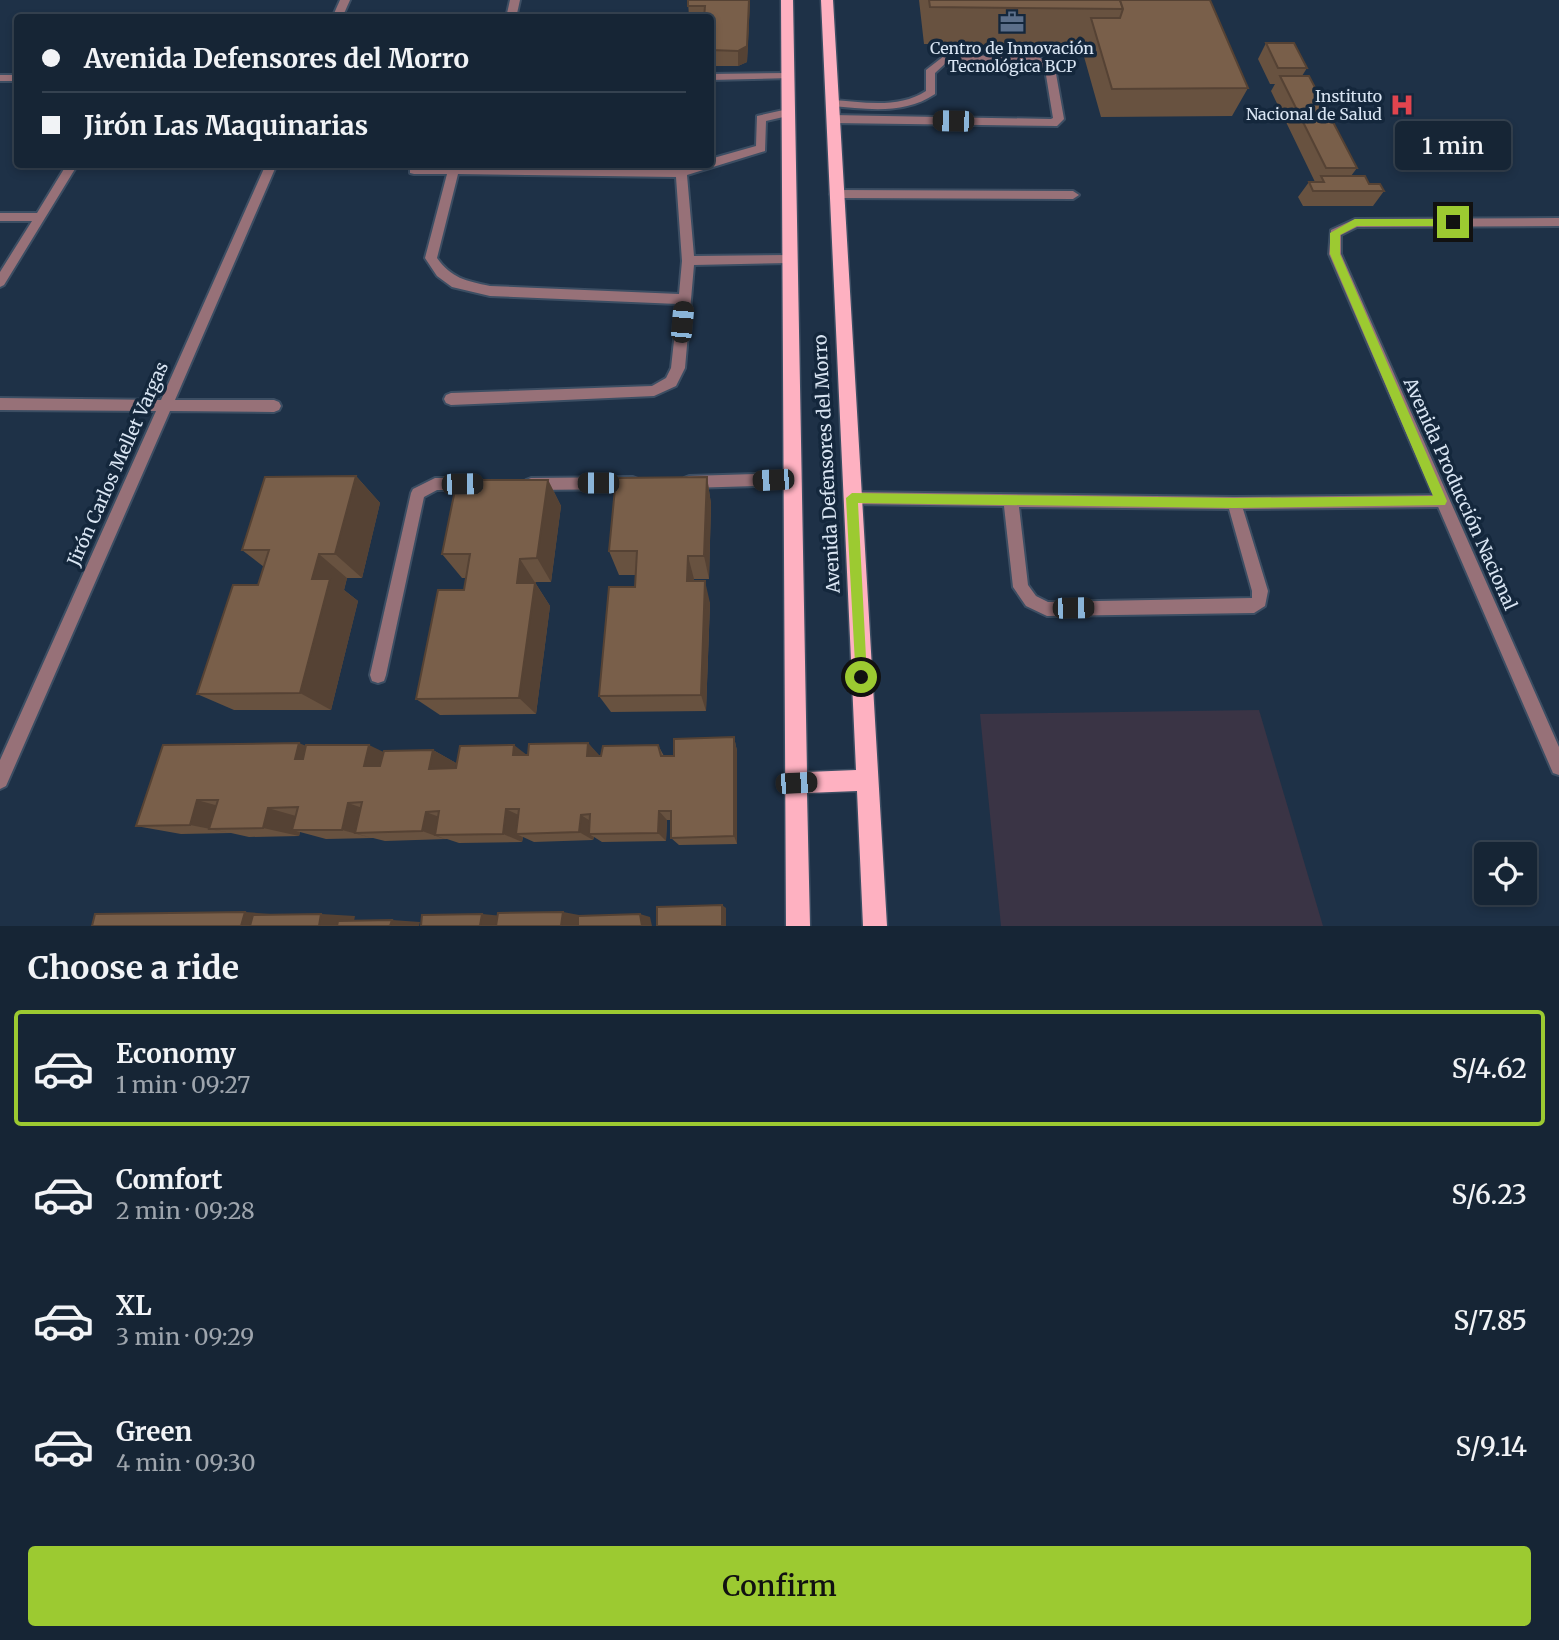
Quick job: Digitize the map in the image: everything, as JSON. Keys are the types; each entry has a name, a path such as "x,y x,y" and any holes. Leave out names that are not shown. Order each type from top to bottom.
{"main road":[{"name":"Avenida Defensores del Morro","path":"787,0 798,926"},
{"name":"Avenida Defensores del Morro","path":"827,0 875,926"},
{"path":"796,783 866,780"}],"street":[{"path":"1036,58 1050,68 1059,119 1053,123 832,111 923,100 931,92 930,72 944,59 1036,58"},
{"path":"714,76 788,76"},
{"path":"714,162 761,148 761,118 788,113"},
{"path":"0,282 70,168"},
{"name":"Jirón Carlos Mellet Vargas","path":"0,779 270,168"},
{"path":"414,170 681,173 697,168"},
{"path":"454,170 431,258 441,273 456,284 490,291 684,299"},
{"path":"451,399 654,391 671,382 678,368 688,261 681,173"},
{"path":"836,194 1073,195"},
{"path":"0,217 40,217"},
{"name":"Avenida Producción Nacional","path":"1559,222 1355,223 1335,233 1335,254 1559,767"},
{"path":"688,261 790,258"},
{"path":"0,404 274,406"},
{"path":"516,484 792,479"},
{"path":"378,675 418,494 435,484 489,484"},
{"path":"852,498 1234,503 1441,501"},
{"path":"1011,500 1021,587 1031,601 1047,609 1254,606 1260,601 1260,591 1234,503"}],"shaded area":[{"path":"1259,710 1323,926 1001,926 980,714"}],"building":[{"path":"688,0 749,0 747,46 738,51 714,50 714,14 704,14 705,6 688,6"},
{"path":"929,0 1120,0 1123,9 930,7"},
{"path":"1120,0 1210,0 1248,88 1112,89 1091,18 1120,18 1123,9"},
{"path":"1266,43 1294,43 1307,68 1278,68"},
{"path":"1280,76 1309,76 1357,168 1326,168"},
{"path":"1321,176 1365,176 1369,184 1380,184 1384,191 1313,191 1309,182 1324,182"},
{"path":"356,476 335,554 319,554 312,579 330,579 300,693 197,694 233,585 258,585 269,550 242,550 265,477"},
{"path":"707,477 704,556 688,556 687,581 705,581 701,695 599,696 609,587 635,587 637,551 609,551 616,478"},
{"path":"457,480 548,480 537,558 520,559 517,583 535,583 519,698 416,699 438,590 464,590 470,554 442,554"},
{"path":"734,737 734,836 671,838 671,811 659,811 658,833 589,834 590,814 581,815 579,832 516,834 519,809 506,809 503,834 435,835 439,811 426,812 422,831 355,833 362,802 348,803 342,830 292,830 298,807 268,808 263,828 209,829 218,800 197,800 190,825 136,826 163,745 299,743 295,759 303,759 306,745 369,745 364,766 380,766 384,751 433,750 429,769 456,768 460,746 514,745 513,755 528,755 529,744 588,743 587,756 601,756 603,746 658,745 661,756 674,756 674,739"},
{"path":"722,905 722,926 657,926 657,907"},
{"path":"245,912 241,926 92,926 95,914"},
{"path":"563,912 561,926 496,926 498,913"},
{"path":"321,914 319,926 250,926 253,915"},
{"path":"482,914 480,926 421,926 422,915"},
{"path":"640,914 642,926 578,926 578,916"},
{"path":"392,920 390,926 337,926 338,921"}],"place":[{"name":"Centro de Innovación Tecnológica BCP","path":"1012,22"},
{"name":"Instituto Nacional de Salud","path":"1402,105"}],"route":[{"path":"861,677 852,498 1234,503 1441,501 1335,254 1335,233 1355,223 1453,222"}]}
